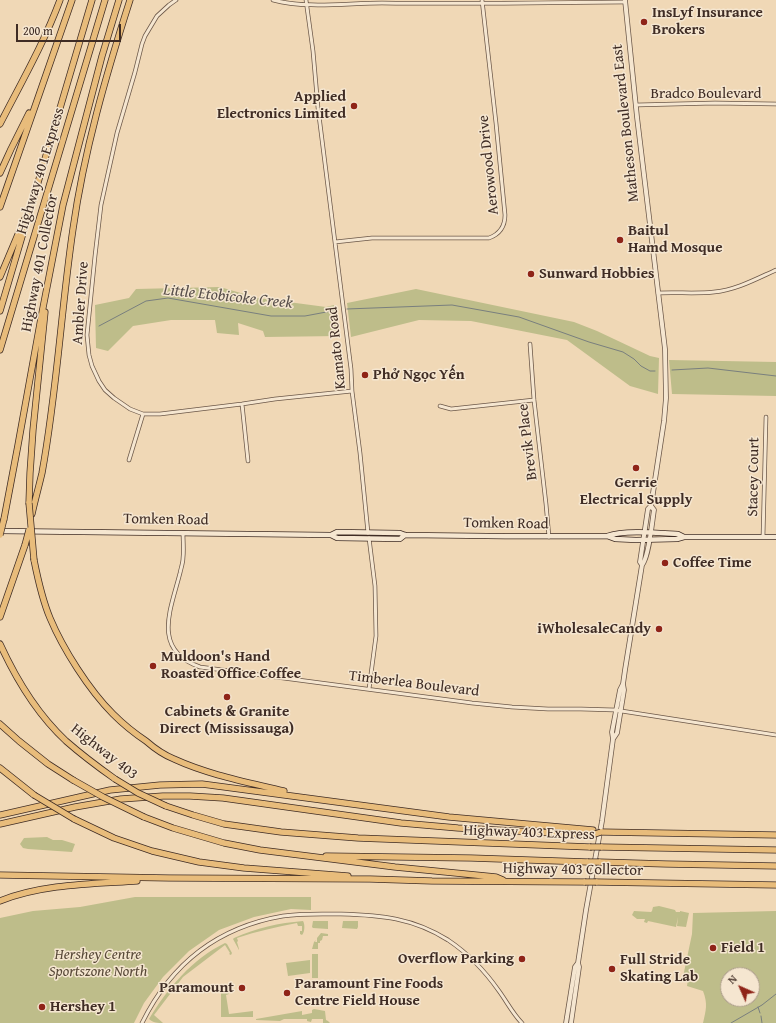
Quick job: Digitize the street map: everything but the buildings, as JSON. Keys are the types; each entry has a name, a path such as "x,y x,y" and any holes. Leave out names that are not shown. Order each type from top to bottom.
{"highway":[{"path":"0,124 30,67 60,0"},
{"path":"0,207 72,0"},
{"name":"Highway 401 Express","path":"0,311 92,0"},
{"name":"Highway 401 Express","path":"1,348 105,0"},
{"name":"Highway 401 Collector","path":"0,535 63,205 102,56 119,0"},
{"path":"0,617 25,545 42,474 71,244 80,188 100,99 130,0"},
{"path":"0,173 10,149 38,97"},
{"path":"0,277 35,192"},
{"path":"48,283 33,430 29,503 34,560 43,601 58,636 92,690 112,714 131,731 153,747 193,768 227,778 318,798"},
{"name":"Highway 403","path":"0,644 4,654 26,692 41,713 65,740 115,780 166,806 193,815 224,824 281,832"},
{"path":"0,724 43,760 73,780 103,798 144,817 173,828 224,843 260,850 340,861 496,876 504,881"},
{"path":"0,768 34,795 74,819 114,838 152,851 199,862 244,868 339,875 370,879"},
{"path":"0,815 110,790 160,785 202,784 318,798 449,817 592,832"},
{"path":"0,824 76,806 121,799 190,796 223,798 401,823 458,828 776,835"},
{"name":"Highway 403 Express","path":"281,832 358,838 590,847 776,850"},
{"name":"Highway 403 Express","path":"308,856 464,858 776,866"},
{"path":"0,875 370,879"},
{"path":"0,901 21,894 73,885 169,878"},
{"name":"Highway 403 Collector","path":"370,879 776,885"}],"main road":[{"name":"Tomken Road","path":"0,530 331,535 337,538 400,539 405,536 492,535 549,537 607,536 615,533 678,534 684,537"},
{"name":"Tomken Road","path":"331,535 337,532 368,532 400,533 405,536"},
{"name":"Tomken Road","path":"607,536 615,539 643,540 677,539 684,537 776,537"}],"street":[{"name":"Ambler Drive","path":"176,0 157,16 142,44 117,132 99,218 87,335 90,361 99,381 105,390 120,403 143,414 160,414 275,399 352,391"},
{"path":"273,0 307,4 625,1"},
{"name":"Matheson Boulevard East","path":"625,1 657,293 665,350 666,398 661,447 651,506 648,509 644,533 640,562 642,565"},
{"name":"Aerowood Drive","path":"336,242 372,238 489,238 494,236 502,229 505,221 505,215 482,2"},
{"name":"Kamato Road","path":"307,4 319,114 351,369 352,391 375,586 376,636 369,689"},
{"name":"Bradco Boulevard","path":"636,105 776,104"},
{"path":"657,293 703,293 724,290 748,283 776,270"},
{"name":"Brevik Place","path":"530,344 534,400 549,537"},
{"path":"440,406 451,409 534,400"},
{"path":"242,404 248,461"},
{"path":"129,460 143,414"},
{"name":"Stacey Court","path":"763,537 766,417"},
{"name":"Matheson Boulevard East","path":"571,1023 586,910 602,821 613,739 612,732 620,690 623,684 642,565 645,562 649,540 654,510 651,506"},
{"name":"Timberlea Boulevard","path":"183,533 183,558 169,615 168,633 172,646 176,652 190,664 200,667 472,703 548,709 616,710 776,735"},
{"name":"Matheson Boulevard East","path":"613,739 617,733 621,711 624,690 623,684"},
{"path":"142,1023 164,986 186,962 205,947 226,934 259,921 284,916 306,914 366,915 390,918 418,926 440,935 462,950 492,980 516,1017 522,1023"},
{"name":"Matheson Boulevard East","path":"566,1023 575,967 578,963"}],"green space":[{"path":"220,287 258,298 326,307 334,305 338,336 265,337 263,331 238,323 239,335 217,333 215,320 171,320 133,326 108,351 96,348 95,305 129,298 136,289"},
{"path":"416,289 574,322 597,331 650,356 659,358 658,394 630,386 567,340 471,321 419,320 351,337 347,303"},
{"path":"669,360 776,362 776,396 672,394"},
{"path":"47,837 53,840 62,840 75,844 72,852 28,849 23,848 20,844 24,838"},
{"name":"Hershey Centre Sportszone North","path":"135,897 311,897 311,910 291,909 254,917 219,930 189,951 163,977 144,1003 134,1023 0,1023 0,918 33,911 80,907"},
{"path":"659,906 675,910 676,912 680,911 689,913 686,927 677,926 678,917 676,927 648,921 647,923 644,922 645,919 637,919 632,915 634,911 651,912 653,907"},
{"path":"776,911 776,1023 703,1023 706,1000 703,991 687,986 688,978 683,977 692,934 693,913"},
{"path":"303,921 304,932 302,935 300,934 300,931 302,931 302,926 298,926 297,923 260,931 237,938 239,950 233,939 251,931 268,926"},
{"path":"313,921 328,921 328,929 313,928"},
{"path":"343,921 358,921 358,927 357,929 342,928"},
{"path":"321,933 328,934 328,936 323,936 320,943 318,943 318,949 312,949 314,942 316,940 315,942 317,942 317,938"},
{"path":"225,943 232,953 231,955 229,954 230,953 225,945 183,977 154,1015 163,1023 157,1023 149,1019 164,996 191,966 202,957"},
{"path":"312,954 318,954 318,978 312,978"},
{"path":"310,960 310,973 288,976 286,963"},
{"path":"228,987 229,994 226,995 229,1014 253,1011 253,1017 221,1017 221,988"},
{"path":"312,1010 325,1011 326,1020 330,1023 323,1023 323,1019 312,1019 311,1022 307,1021 307,1019 284,1019 280,1021 256,1020 302,1011 302,1015 312,1013"}],"waterway":[{"name":"Little Etobicoke Creek","path":"99,326 146,301 168,298 271,316 305,316 337,310"},
{"name":"Little Etobicoke Creek","path":"347,309 452,305 519,317 589,342 623,352 634,359 641,366 650,371 655,371"},
{"name":"Little Etobicoke Creek","path":"672,370 708,368 776,376"},
{"path":"731,1023 762,1005 776,994"},
{"path":"758,1007 760,1013"},
{"path":"761,1016 762,1023"}],"place":[{"name":"InsLyf Insurance Brokers","path":"644,22"},
{"name":"Applied Electronics Limited","path":"354,106"},
{"name":"Baitul Hamd Mosque","path":"620,240"},
{"name":"Sunward Hobbies","path":"531,274"},
{"name":"Phở Ngọc Yến","path":"365,375"},
{"name":"Gerrie Electrical Supply","path":"636,468"},
{"name":"Coffee Time","path":"665,563"},
{"name":"iWholesaleCandy","path":"659,629"},
{"name":"Muldoon's Hand Roasted Office Coffee","path":"153,666"},
{"name":"Cabinets & Granite Direct (Mississauga)","path":"227,697"},
{"name":"Field 1","path":"713,948"},
{"name":"Overflow Parking","path":"522,959"},
{"name":"Full Stride Skating Lab","path":"612,969"},
{"name":"Paramount","path":"242,988"},
{"name":"Paramount Fine Foods Centre Field House","path":"287,993"},
{"name":"Hershey 1","path":"42,1007"}]}
